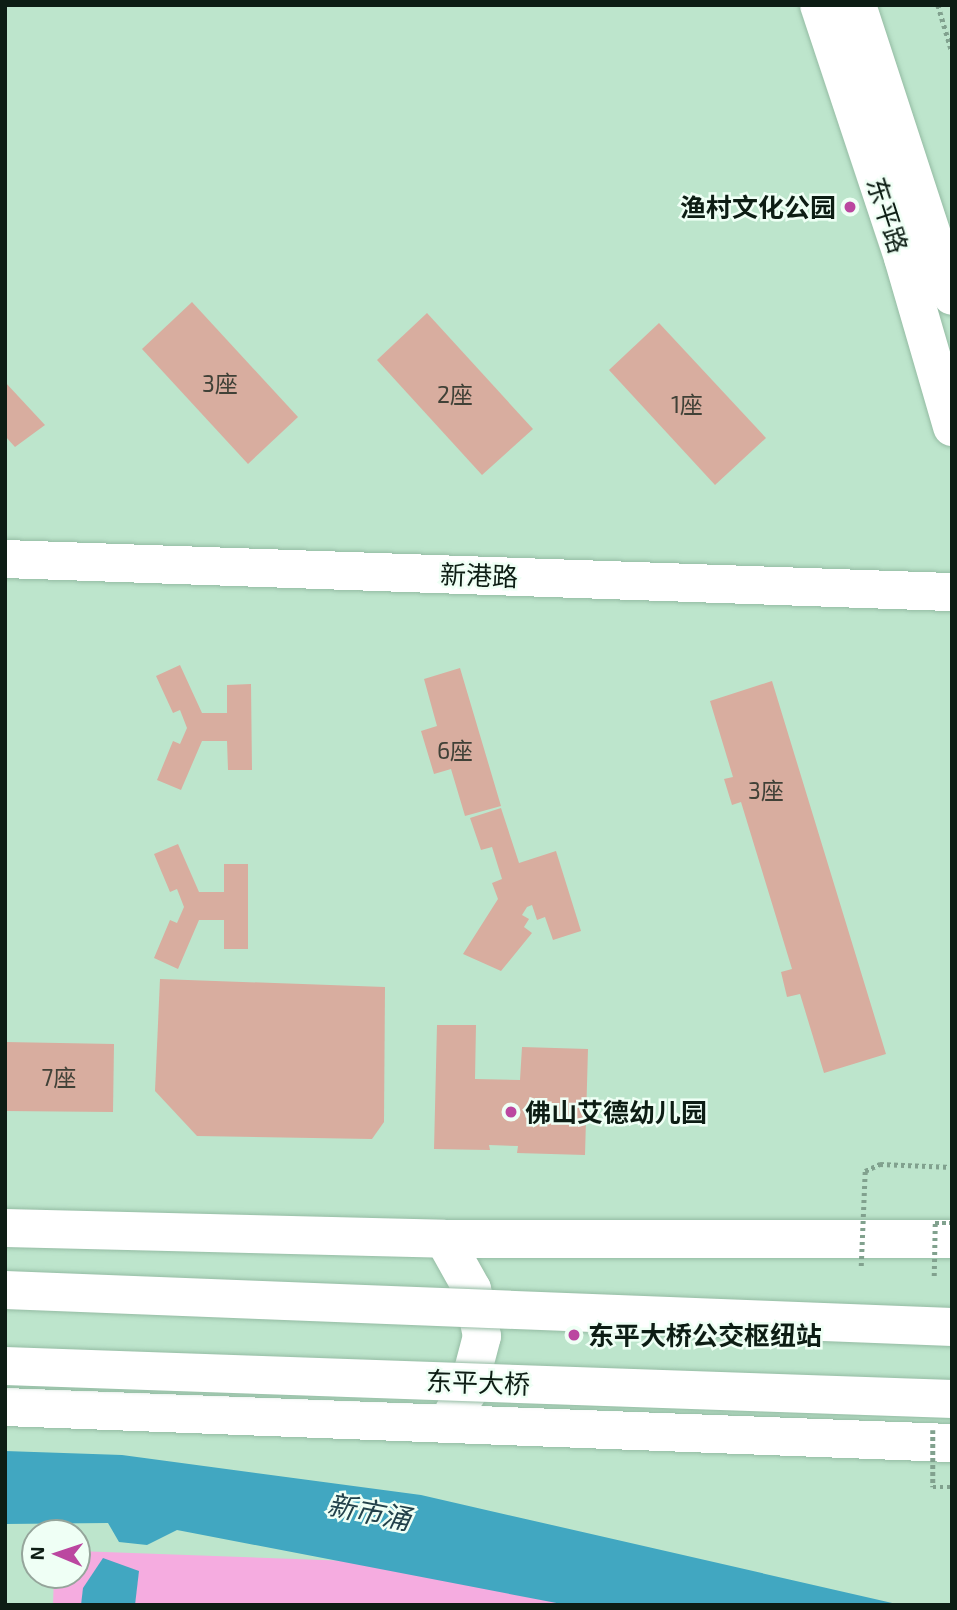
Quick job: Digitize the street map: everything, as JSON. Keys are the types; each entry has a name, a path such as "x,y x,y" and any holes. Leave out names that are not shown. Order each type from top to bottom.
{"main road":[{"name":"东平路","path":"819,5 903,258 952,427"},
{"name":"东平路","path":"858,5 952,296"},
{"name":"新港路","path":"5,559 952,592"},
{"path":"5,1228 444,1239 952,1239"},
{"path":"444,1239 472,1289 482,1336 467,1394 447,1422"},
{"path":"5,1290 952,1327"},
{"name":"东平大桥","path":"5,1366 946,1421"},
{"path":"5,1408 447,1422 946,1421"}],"path":[{"path":"938,5 952,52"},
{"path":"861,1266 865,1171 880,1164 952,1167"},
{"path":"934,1276 935,1223 952,1223"},
{"path":"946,1421 933,1487 952,1488"}],"shaded area":[{"path":"91,1552 350,1561 575,1605 53,1605 54,1589 91,1589"}],"water":[{"name":"新市涌","path":"5,1451 122,1455 421,1495 901,1605 567,1605 177,1530 147,1545 119,1542 108,1523 91,1523 91,1519 21,1519 21,1524 5,1524"},
{"path":"103,1558 139,1571 135,1605 81,1605 83,1589 91,1589 91,1576"}],"building":[{"path":"192,302 298,417 248,464 142,349"},
{"path":"427,313 533,429 482,475 377,360"},
{"path":"659,323 766,438 715,485 609,370"},
{"path":"5,382 45,425 15,447 5,436"},
{"path":"180,665 202,713 227,713 227,685 251,684 252,770 228,770 227,741 202,741 181,790 157,780 173,741 180,744 187,728 180,710 173,713 156,676"},
{"path":"460,668 501,806 465,816 451,769 434,774 421,731 437,726 424,679"},
{"path":"772,681 886,1054 824,1073 800,994 787,997 781,972 792,969 741,802 732,805 724,779 733,777 710,701"},
{"path":"501,808 519,863 556,851 581,931 553,940 545,917 537,920 532,905 527,907 522,915 529,919 524,927 532,933 501,971 463,954 498,899 492,883 502,879 492,847 481,850 470,818"},
{"path":"178,844 199,892 224,892 224,864 248,864 248,949 224,949 224,920 199,920 178,969 154,958 170,920 177,923 184,907 177,889 170,892 154,854"},
{"path":"160,979 385,987 384,1122 372,1139 197,1136 155,1091"},
{"name":"佛山艾德幼儿园","path":"437,1025 476,1025 475,1079 520,1080 522,1047 588,1049 585,1155 517,1153 518,1146 489,1145 490,1150 434,1149"},
{"path":"5,1042 114,1044 113,1112 5,1111"}],"place":[{"name":"渔村文化公园","path":"850,207"},
{"name":"佛山艾德幼儿园","path":"511,1112"},
{"name":"东平大桥公交枢纽站","path":"574,1335"}]}
